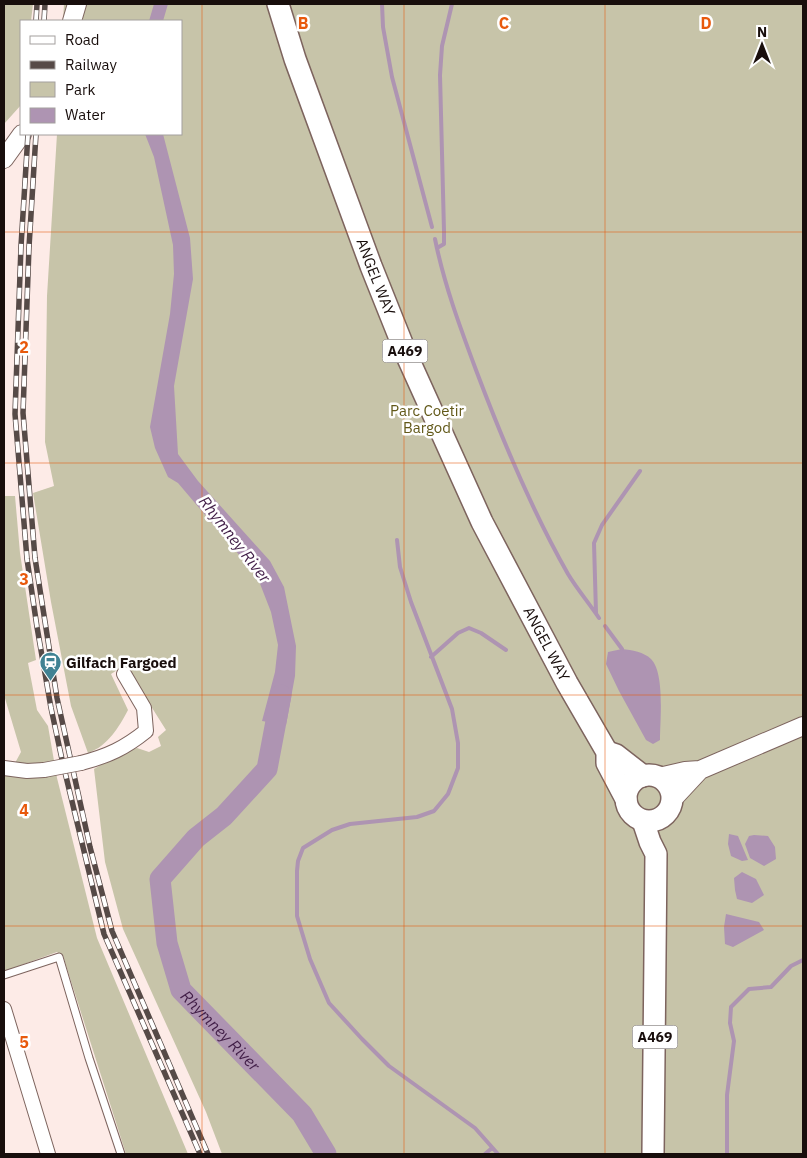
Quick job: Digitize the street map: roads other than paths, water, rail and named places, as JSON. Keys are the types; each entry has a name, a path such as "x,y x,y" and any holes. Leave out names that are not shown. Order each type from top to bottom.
{"main road":[{"name":"ANGEL WAY","path":"278,4 295,59 371,266 407,356 482,522 567,683 607,752 607,763 626,799"},
{"name":"ANGEL WAY","path":"607,752 616,755 651,777"},
{"path":"626,799 631,784 651,777"},
{"name":"A469","path":"651,777 669,786 670,806 662,843 656,854"},
{"name":"A469","path":"626,799 631,813 644,821 650,842 656,854 653,1154"},
{"path":"644,821 656,821 670,806"}],"street":[{"path":"72,20 78,4"},
{"path":"4,159 21,135"},
{"path":"4,768 27,771 44,770 100,758 129,745 146,731 144,708 124,674"},
{"path":"651,777 700,770 803,726"},
{"path":"670,806 700,770"},
{"path":"4,1009 6,1023 48,1154"}],"lane":[{"path":"4,975 59,957 89,1058 121,1154"}],"water":[{"path":"154,4 168,4 163,20 149,20"},
{"path":"145,135 163,135 190,238 193,279 174,386 178,454 198,481 270,561 284,587 296,646 295,676 286,725 262,721 275,672 278,645 271,612 257,576 178,483 168,477 155,448 150,427 170,314 174,274 173,245 154,157"},
{"path":"622,649 634,651 651,659 658,675 661,697 660,740 653,744 646,740 606,664 608,652"},
{"path":"729,834 738,836 748,860 742,861 731,856 728,844"},
{"path":"749,836 768,836 775,847 776,859 764,866 750,858 745,844"},
{"path":"742,872 756,879 764,895 752,903 737,899 734,878"},
{"path":"726,914 759,922 764,930 733,947 725,944 724,927"}],"waterway":[{"path":"382,4 383,27 392,77 432,227"},
{"path":"437,248 444,244 440,75 442,46 452,4"},
{"path":"435,239 458,322 507,448 554,549 575,585 599,618"},
{"path":"596,613 594,543 602,525 640,471"},
{"path":"397,540 400,567 411,602 452,709 458,743 458,768 448,794 434,811 417,817 350,824 332,830 303,848 298,861 297,871 297,916 310,959 329,1003 389,1066 475,1128 498,1154"},
{"path":"605,626 622,649"},
{"path":"431,657 458,633 469,628 481,633 506,650"},
{"name":"Rhymney River","path":"281,695 267,769 224,816 196,838 160,879 167,943 181,990 302,1114 326,1154"},
{"path":"727,1154 727,1095 734,1041 730,1023 731,1007 749,989 771,987 791,966 803,960"},
{"path":"485,1154 492,1148"}],"railway":[{"path":"36,20 37,4"},
{"path":"44,20 45,4"},
{"path":"28,135 21,246 15,414 27,559 37,627 63,764 104,934 200,1154"},
{"path":"36,135 29,247 23,413 35,558 57,698 90,847 112,931 208,1154"}],"place":[{"name":"Gilfach Fargoed","path":"50,682"}],"park label":[{"name":"Parc Coetir Bargod","path":"427,420"}]}
